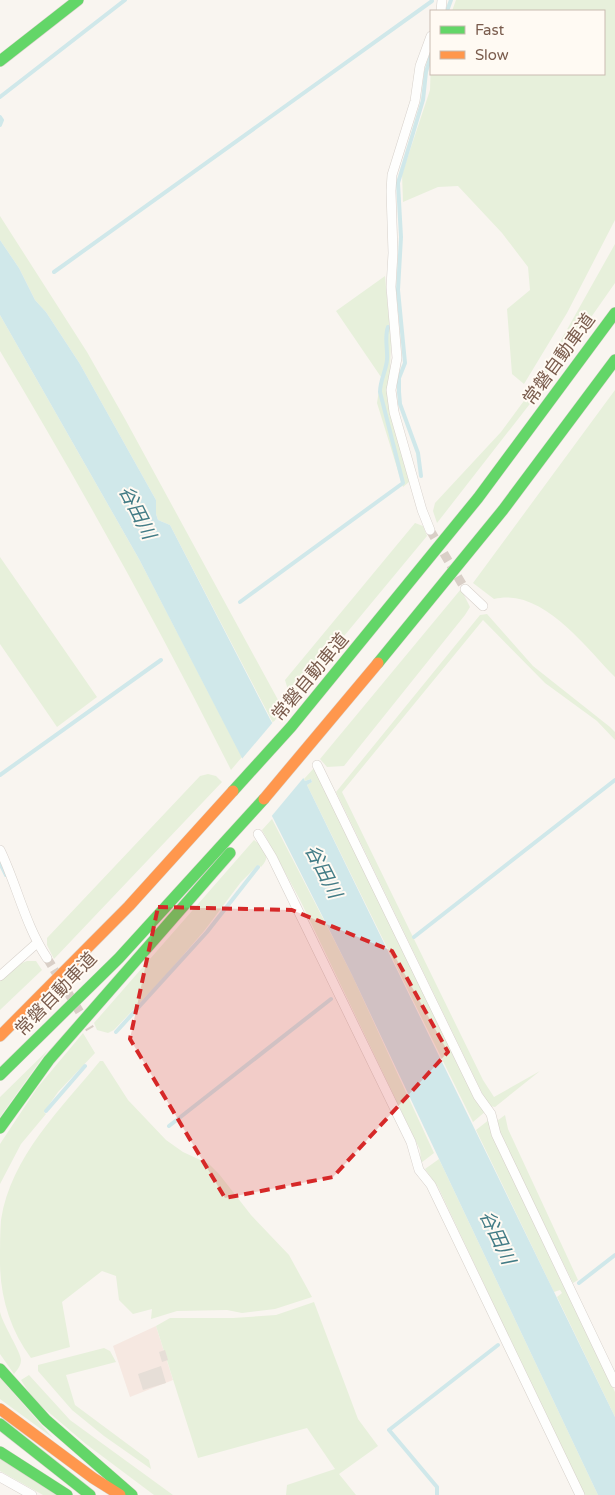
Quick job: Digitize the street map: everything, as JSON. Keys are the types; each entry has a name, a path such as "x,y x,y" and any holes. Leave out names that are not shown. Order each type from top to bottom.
{"main road":[{"path":"0,61 78,0"},
{"name":"常磐自動車道","path":"0,1036 129,906 291,727 472,506 615,313"},
{"path":"0,1128 49,1060 159,936 255,816 304,751 445,583 615,360"},
{"name":"常磐自動車道","path":"0,1075 255,816"},
{"path":"0,1369 17,1392 48,1425 103,1467 132,1495"},
{"path":"0,1409 93,1478 120,1495"},
{"path":"0,1424 90,1495"},
{"path":"0,1452 67,1495"}],"street":[{"path":"430,39 420,66 415,101 392,174 391,191 393,253 391,287 397,358 391,390 394,412 430,530"},
{"path":"465,589 483,606"},
{"path":"317,766 478,1096 491,1114 496,1134 615,1383"},
{"path":"258,834 272,857 410,1142 419,1170 432,1185 580,1495"},
{"path":"0,850 10,871 37,943 47,958"},
{"path":"0,976 37,943"},
{"path":"0,1477 32,1495"}],"highlighted area":[{"path":"158,907 292,910 392,951 448,1052 333,1177 225,1198 130,1039"}],"shaded area":[{"path":"156,1326 173,1380 130,1397 113,1346"}],"green space":[{"path":"456,0 615,0 615,220 567,313 524,384 512,374 507,309 530,290 528,267 502,233 458,186 438,187 403,202 402,174 430,90 431,75 605,75 605,10 452,10"},
{"path":"0,216 87,352 283,709 273,723 170,525 158,520 156,500 80,364 46,312 35,300 19,268 0,240"},
{"path":"615,244 615,283 536,396 437,523 433,511 435,503 501,432 537,383"},
{"path":"385,276 391,341 389,398 409,482 403,487 377,403 381,377 336,311"},
{"path":"0,315 139,559 242,757 231,770 119,558 61,454 0,351"},
{"path":"615,390 615,677 576,636 545,610 529,602 512,598 494,599 473,583"},
{"path":"415,523 423,526 427,536 291,700 285,680"},
{"path":"0,557 97,697 57,727 0,644"},
{"path":"461,589 470,607 465,615 344,766 327,767 320,759"},
{"path":"487,614 533,666 610,727 615,732 615,740 597,721 545,683 483,620 342,792 483,1080 494,1097 540,1071 495,1107 489,1106 484,1097 336,792 480,615"},
{"path":"314,768 486,1111 473,1122 307,785 312,782 311,779 305,781 304,779"},
{"path":"208,774 216,776 222,782 54,959 47,945 47,938 200,776"},
{"path":"272,819 352,975 434,1153 421,1163 420,1150 300,900 262,830"},
{"path":"254,840 266,852 266,859 261,867 258,865 241,882 204,931 114,1030 108,1033 97,1030 94,1023"},
{"path":"27,961 36,961 42,970 0,1010 0,981 17,965"},
{"path":"83,1033 95,1053 58,1092 44,1112 46,1114 21,1144 0,1184 0,1144 37,1088"},
{"path":"48,1050 0,1117 0,1097"},
{"path":"100,1061 103,1061 128,1100 166,1140 183,1152 209,1164 219,1174 251,1215 289,1255 312,1297 275,1309 242,1313 227,1310 177,1311 151,1319 152,1309 133,1314 119,1300 116,1276 102,1271 62,1302 70,1347 31,1358 17,1336 4,1300 0,1275 1,1220 15,1175 26,1154 54,1116"},
{"path":"505,1115 508,1129 578,1280 573,1283 499,1132 497,1121"},
{"path":"490,1119 492,1133 615,1392 615,1417 557,1297 562,1293 560,1290 554,1292 476,1130"},
{"path":"439,1159 598,1495 584,1495 438,1187 425,1169"},
{"path":"314,1302 358,1419 378,1446 339,1474 356,1495 286,1495 287,1485 335,1469 307,1428 198,1458 156,1326 170,1318 233,1318 276,1315"},
{"path":"0,1312 21,1360 19,1368 14,1374 0,1354"},
{"path":"104,1348 110,1351 116,1362 66,1375 75,1405 149,1460 151,1469 104,1436 72,1410 38,1371 38,1365"},
{"path":"29,1375 70,1420 173,1495 154,1495 86,1444 33,1399 21,1380"},
{"path":"0,1378 53,1438 0,1399"},
{"path":"0,1458 57,1495 43,1495 0,1471"}],"water":[{"name":"谷田川","path":"0,240 19,268 35,300 46,312 80,364 156,500 158,520 170,525 270,719 305,781 311,779 312,782 307,785 615,1417 615,1495 598,1495 352,975 273,818 139,559 0,315"}],"pier":[{"path":"274,721 305,776 270,818 241,760"}],"building":[{"path":"165,1350 168,1360 162,1362 159,1352"},
{"path":"161,1366 166,1383 143,1390 138,1374"}],"waterway":[{"path":"0,97 125,0"},
{"path":"447,10 451,0"},
{"path":"54,272 432,1"},
{"path":"421,476 418,453 400,404 399,392 399,378 405,363 398,290 401,237 398,183 423,100 426,72 430,58"},
{"path":"0,117 2,120 0,125"},
{"path":"240,602 403,483 380,392 387,360 386,335 388,327"},
{"path":"0,775 161,660"},
{"path":"414,937 615,780"},
{"path":"0,863 6,875"},
{"path":"116,1032 207,932 258,867"},
{"path":"169,1126 331,999"},
{"path":"46,1111 85,1066"},
{"path":"579,1283 615,1255"},
{"path":"437,1495 437,1487 389,1430 498,1345"}],"tunnel":[{"path":"430,530 465,589"},
{"path":"47,958 90,1029"}],"traffic: fast":[{"path":"0,61 78,0"},
{"path":"233,791 291,727 478,498 615,313"},
{"path":"378,663 503,510 615,360"},
{"path":"0,1075 119,958 264,799"},
{"path":"0,1128 49,1060 230,853"},
{"path":"0,1369 46,1420 132,1495"},
{"path":"0,1424 90,1495"},
{"path":"0,1452 67,1495"}],"traffic: slow":[{"path":"264,799 378,663"},
{"path":"0,1036 129,906 233,791"},
{"path":"0,1409 93,1478 120,1495"}]}
